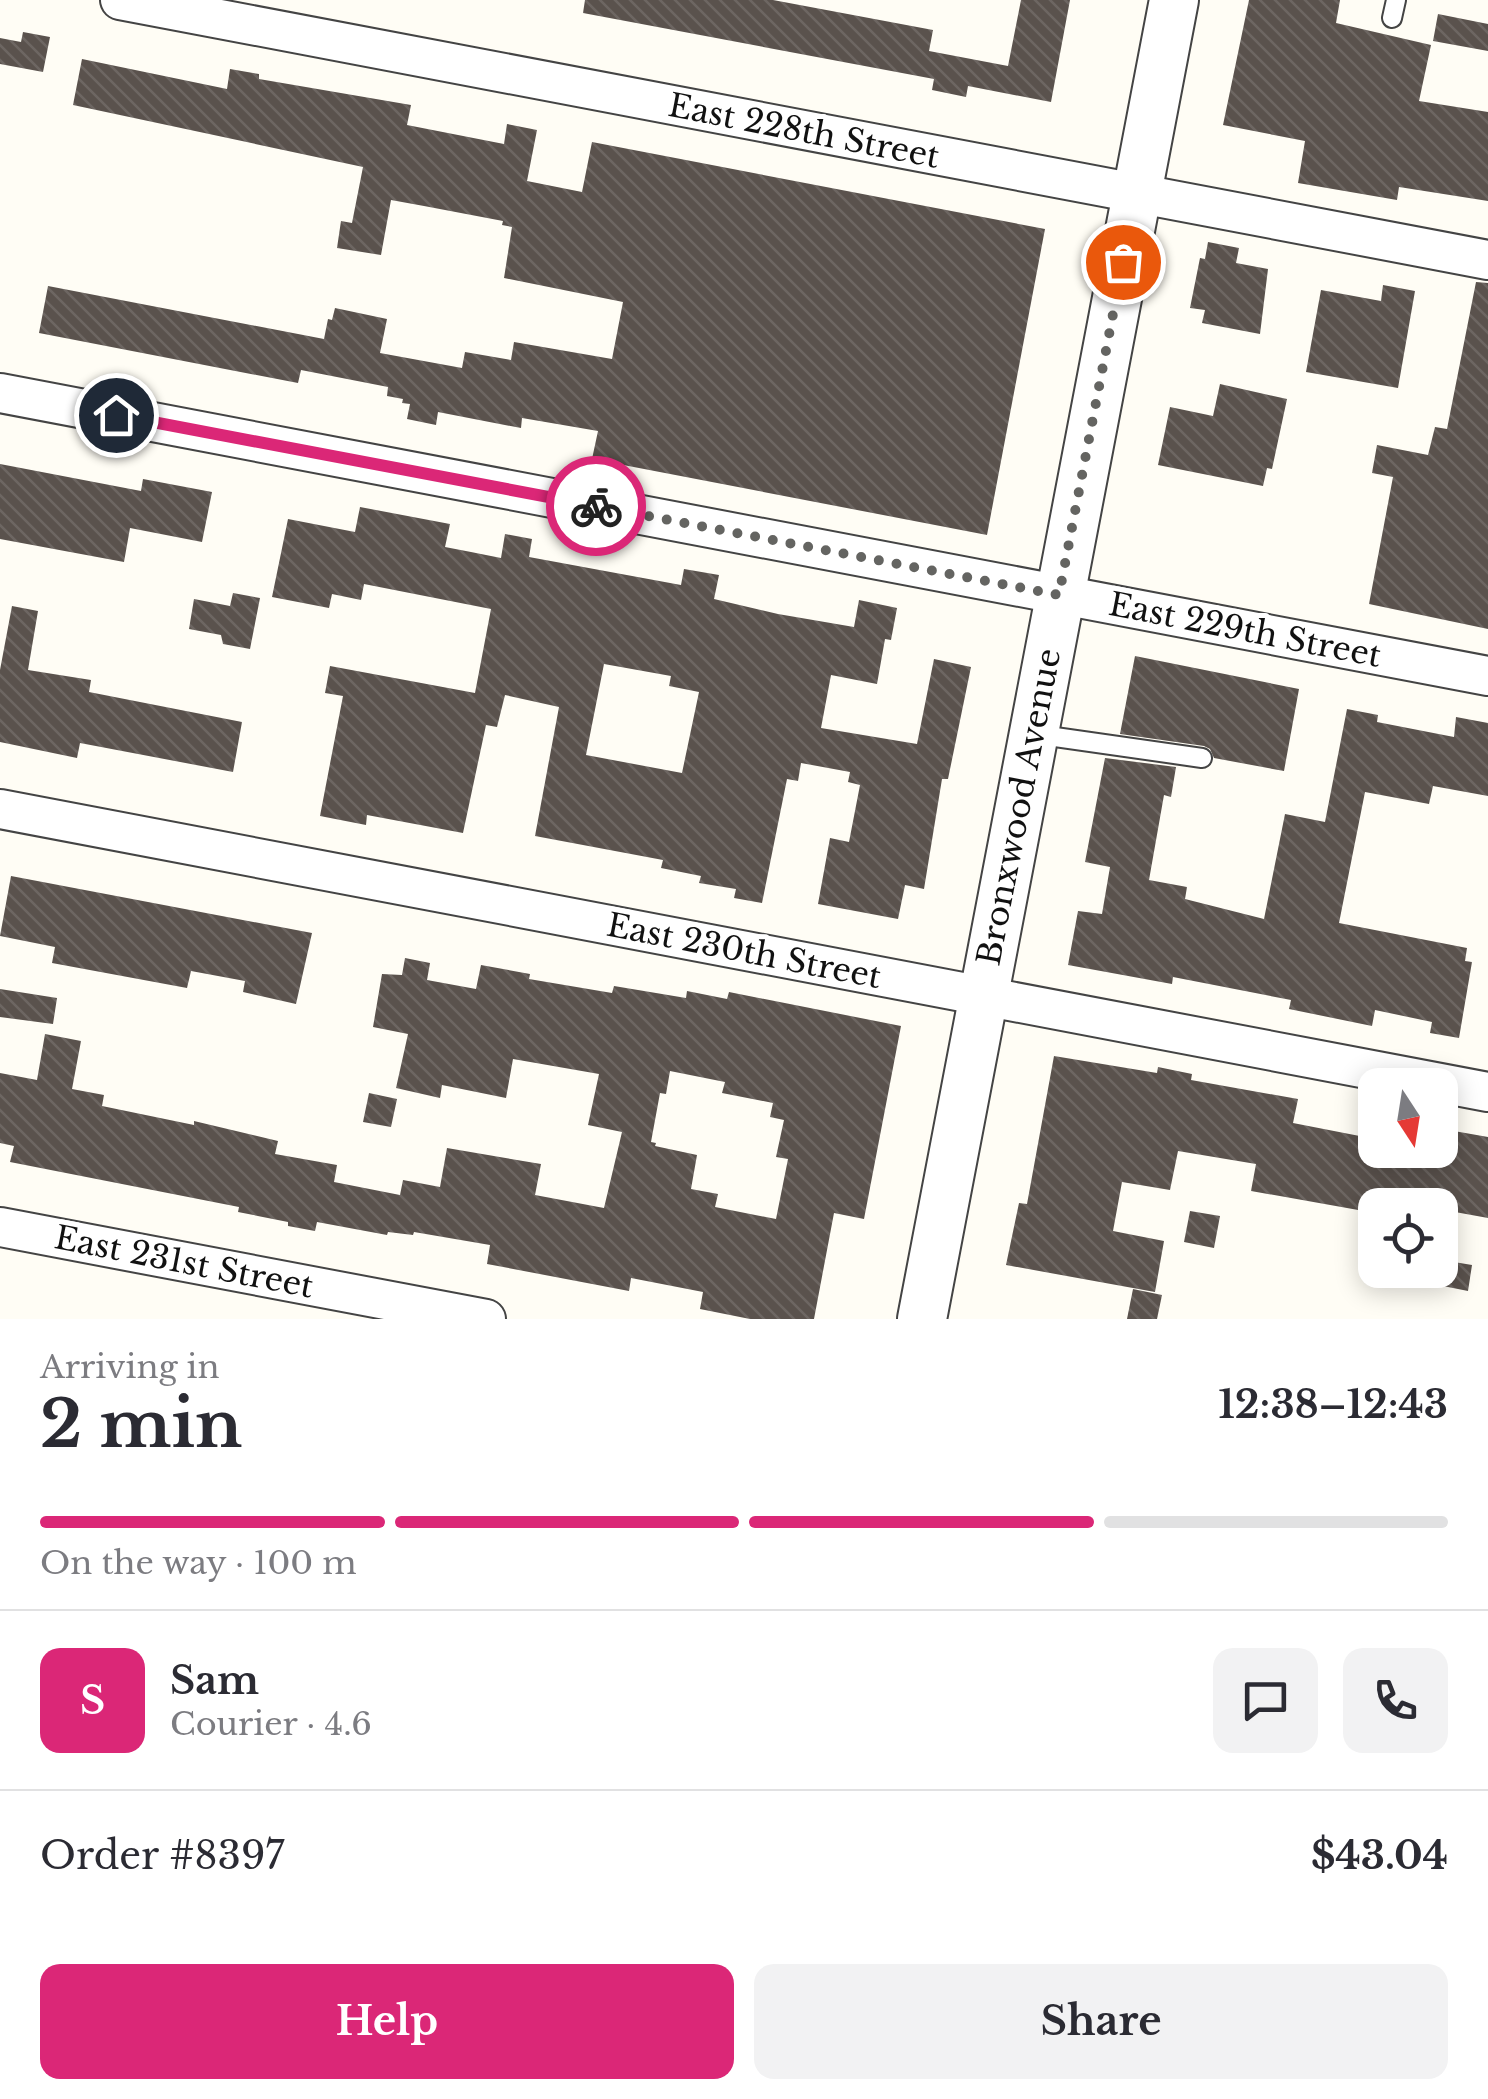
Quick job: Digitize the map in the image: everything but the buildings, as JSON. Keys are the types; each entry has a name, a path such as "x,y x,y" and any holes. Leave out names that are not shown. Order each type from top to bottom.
{"street":[{"name":"East 228th Street","path":"120,0 1488,260"},
{"name":"Bronxwood Avenue","path":"922,1319 1174,0"},
{"name":"East 229th Street","path":"0,393 1488,676"},
{"name":"East 230th Street","path":"0,809 1488,1092"},
{"name":"East 231st Street","path":"0,1226 486,1319"}],"lane":[{"path":"1033,734 1202,758"}],"way so far":[{"path":"596,506 1059,595 1123,262"}],"route":[{"path":"116,415 596,506"}]}
